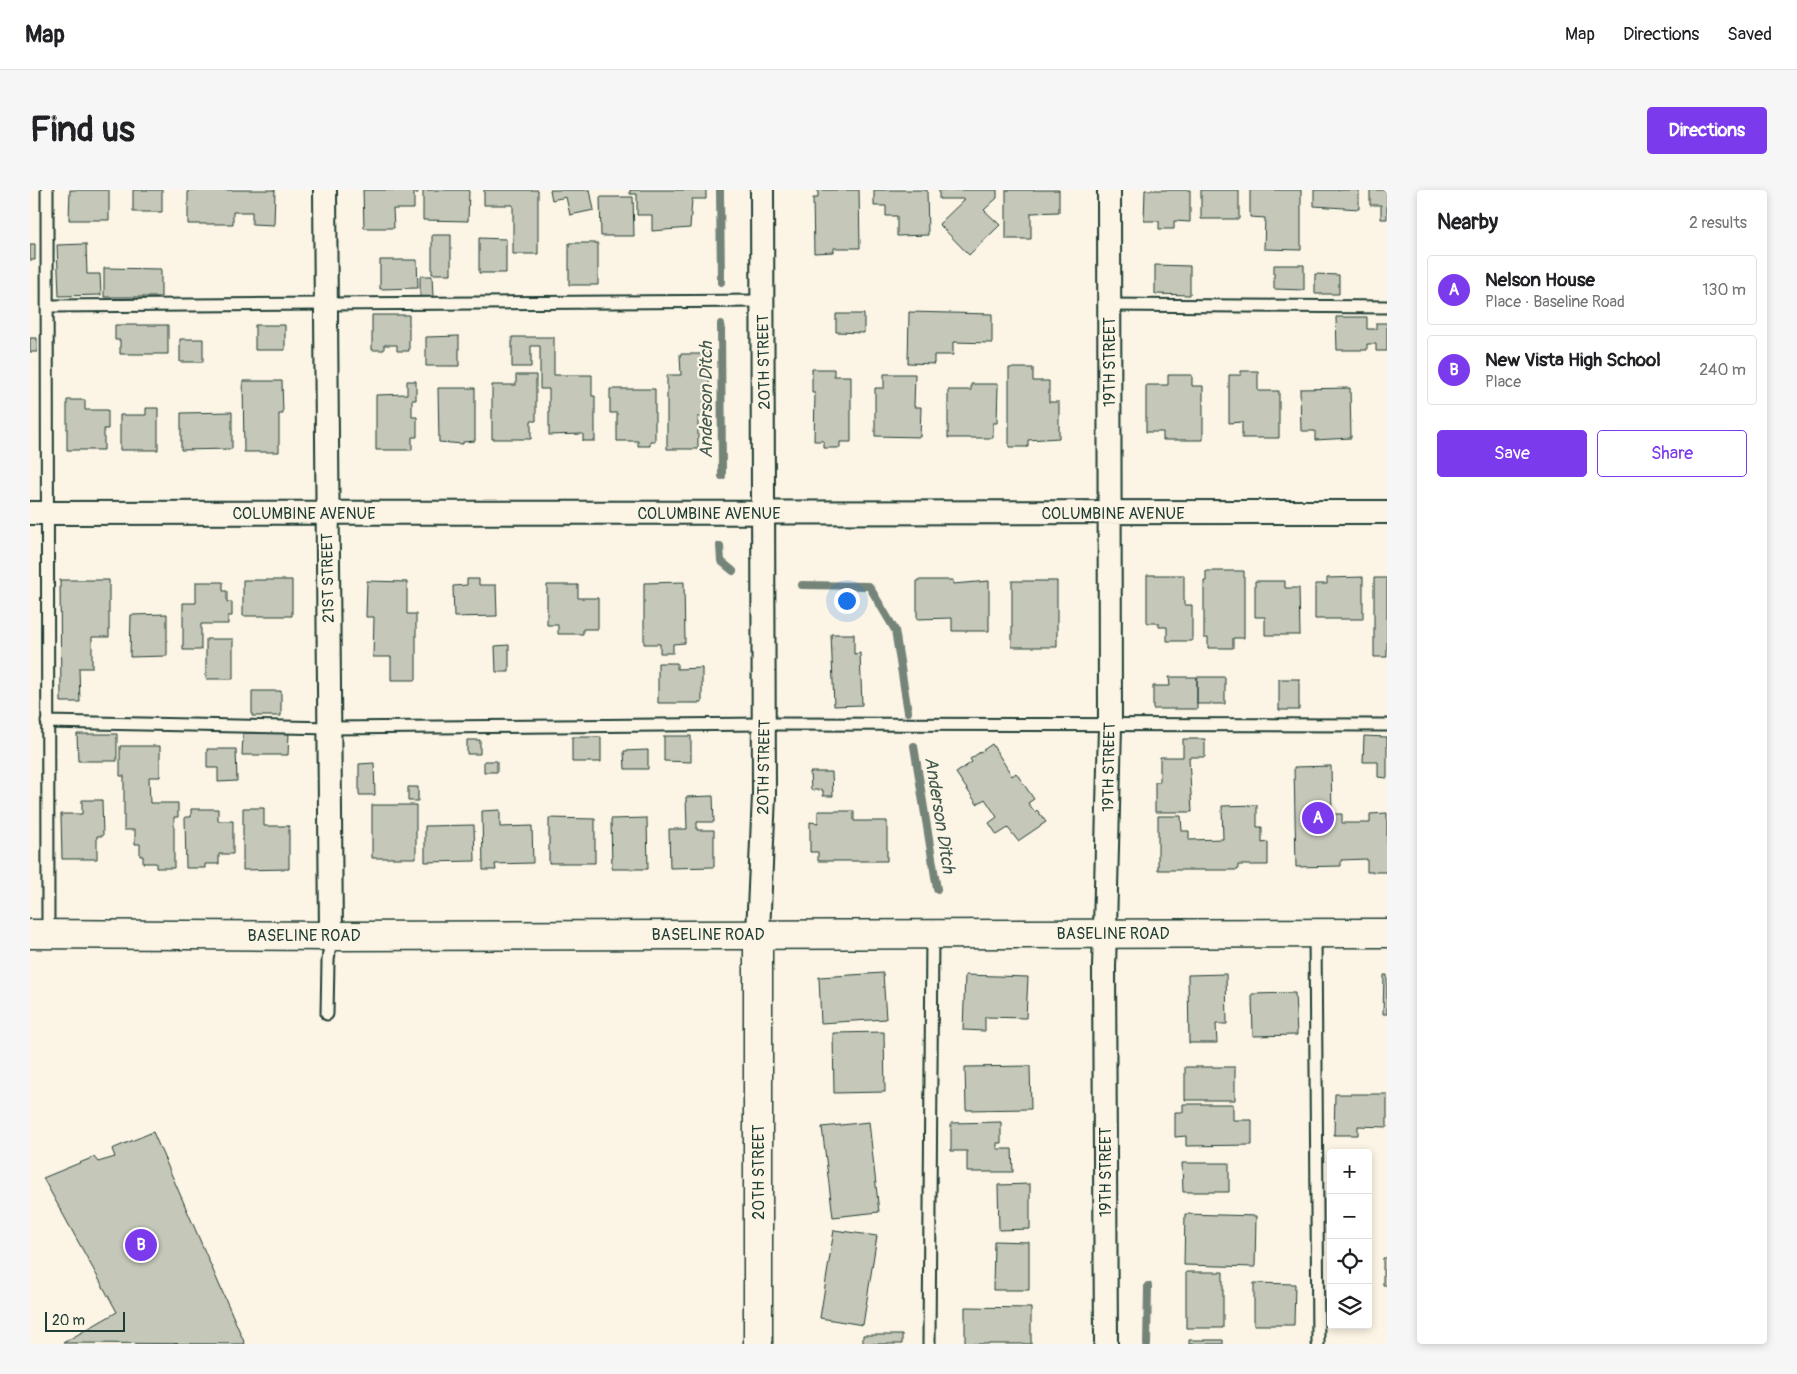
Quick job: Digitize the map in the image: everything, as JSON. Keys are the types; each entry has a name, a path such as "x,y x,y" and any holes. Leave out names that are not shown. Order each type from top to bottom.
{"street":[{"name":"21ST STREET","path":"324,190 326,513 331,728 331,936"},
{"name":"20TH STREET","path":"758,1344 758,934 764,795 765,513 762,190"},
{"name":"19TH STREET","path":"1106,1344 1104,933 1110,726 1109,190"},
{"name":"COLUMBINE AVENUE","path":"39,513 1387,512"},
{"name":"BASELINE ROAD","path":"39,934 331,936 1387,933"}],"lane":[{"path":"39,934 47,722 39,513 48,306 47,190"},
{"path":"48,306 762,301"},
{"path":"1109,305 1387,306"},
{"path":"47,722 331,728 764,724 1387,725"},
{"path":"1314,933 1318,1344"},
{"path":"929,1344 932,934"},
{"path":"327,1014 328,961 331,936"}],"building":[{"path":"70,190 109,190 109,220 69,220"},
{"path":"133,190 162,190 162,212 133,212"},
{"path":"188,190 275,190 274,225 252,224 252,212 233,212 233,224 188,224"},
{"path":"363,190 418,190 418,193 414,193 414,209 393,209 394,228 364,228"},
{"path":"423,190 469,190 468,221 423,220"},
{"path":"484,190 538,190 538,254 513,254 513,205 484,205"},
{"path":"550,190 590,190 594,210 570,215 566,197 552,200"},
{"path":"630,190 706,190 706,199 692,199 690,228 652,231 652,215 637,215 637,194 630,194"},
{"path":"818,190 859,190 860,248 834,248 834,252 814,253 813,198 818,198"},
{"path":"874,190 927,190 928,235 897,236 897,216 886,216 886,206 874,206"},
{"path":"939,190 997,190 997,198 984,210 1000,225 969,255 939,224 965,199 939,199"},
{"path":"1006,190 1059,190 1059,212 1031,213 1031,239 1006,239"},
{"path":"1145,190 1190,190 1190,222 1174,221 1174,229 1159,229 1159,221 1144,221"},
{"path":"1201,190 1239,190 1239,219 1201,219"},
{"path":"1250,190 1301,190 1301,250 1264,249 1265,218 1250,217"},
{"path":"1314,190 1359,190 1359,209 1314,206"},
{"path":"1370,190 1387,190 1387,219 1381,219 1381,205 1370,205"},
{"path":"600,197 633,197 634,236 601,236"},
{"path":"432,235 451,235 451,274 432,274"},
{"path":"479,238 506,239 506,273 479,273"},
{"path":"569,243 598,243 598,285 569,285"},
{"path":"30,244 35,244 35,260 30,260"},
{"path":"86,244 87,274 100,274 101,295 59,296 57,245"},
{"path":"380,260 417,260 418,288 380,289"},
{"path":"1155,265 1190,266 1190,295 1155,294"},
{"path":"1274,265 1304,265 1304,290 1274,289"},
{"path":"104,268 161,269 161,297 104,297"},
{"path":"1315,274 1339,275 1339,294 1315,294"},
{"path":"420,276 432,276 433,297 420,297"},
{"path":"909,312 992,314 992,343 953,342 953,355 934,355 934,364 908,363"},
{"path":"836,314 864,314 864,333 836,332"},
{"path":"372,315 409,315 409,351 397,351 397,345 384,345 384,350 372,350"},
{"path":"1336,317 1367,317 1367,329 1376,329 1376,323 1387,323 1387,351 1376,351 1376,344 1367,344 1367,350 1337,350"},
{"path":"115,325 168,325 168,354 120,354 120,340 115,340"},
{"path":"255,325 285,325 285,350 255,350"},
{"path":"459,336 459,366 426,366 426,337"},
{"path":"512,337 554,337 554,375 592,375 592,396 595,396 595,441 583,441 583,434 549,435 549,389 540,389 540,346 531,346 531,367 512,367"},
{"path":"30,338 37,338 37,352 30,352"},
{"path":"180,339 203,339 203,362 180,362"},
{"path":"680,354 709,354 709,417 698,417 698,449 667,449 667,375 681,375"},
{"path":"1009,368 1033,368 1033,381 1049,381 1049,402 1059,402 1059,438 1028,440 1028,447 1009,447"},
{"path":"812,369 834,369 834,376 851,376 851,442 840,442 840,448 824,448 824,441 814,441 815,393 812,393"},
{"path":"1241,371 1258,371 1258,391 1279,391 1279,438 1242,438 1242,422 1229,423 1229,375 1241,375"},
{"path":"884,374 915,374 914,407 921,407 920,437 875,436 875,388 884,388"},
{"path":"516,375 536,375 536,421 531,421 531,439 492,439 492,385 516,385"},
{"path":"1168,375 1192,375 1192,386 1203,386 1203,440 1163,440 1163,432 1146,432 1146,385 1168,385"},
{"path":"243,381 282,381 283,414 279,414 279,452 244,452"},
{"path":"407,381 416,381 416,400 412,400 412,417 417,417 417,437 412,437 412,450 376,450 376,395 407,394"},
{"path":"971,384 998,384 997,423 993,423 993,438 948,438 948,390 971,390"},
{"path":"438,388 475,388 475,441 463,442 463,444 439,442"},
{"path":"1350,388 1351,438 1315,440 1315,431 1301,431 1300,389"},
{"path":"610,389 655,389 655,441 650,441 650,446 638,446 638,441 617,441 617,413 610,413"},
{"path":"67,400 85,400 85,410 108,410 108,429 104,429 104,450 67,450"},
{"path":"146,408 158,408 158,450 120,450 120,415 146,415"},
{"path":"232,412 232,449 181,450 181,413"},
{"path":"1206,571 1244,571 1244,638 1233,638 1233,648 1208,648 1208,638 1204,638 1204,581 1206,581"},
{"path":"1147,575 1184,575 1184,605 1192,605 1192,641 1167,641 1167,627 1159,627 1159,623 1147,623"},
{"path":"1363,577 1363,619 1315,619 1315,584 1327,584 1327,578"},
{"path":"1374,578 1387,578 1387,657 1374,657"},
{"path":"467,579 479,579 479,585 496,585 497,616 454,617 453,586 467,585"},
{"path":"60,580 109,580 109,637 92,637 92,668 79,668 80,702 61,702"},
{"path":"243,580 292,580 292,616 243,616"},
{"path":"917,580 953,580 953,584 989,581 989,631 952,631 952,618 917,619"},
{"path":"367,581 407,582 407,614 416,614 416,680 391,680 391,657 373,657 374,617 366,617"},
{"path":"1012,581 1057,581 1057,647 1012,647"},
{"path":"1255,581 1285,581 1285,588 1299,588 1300,635 1265,635 1265,617 1255,617"},
{"path":"196,582 223,582 223,591 227,591 227,602 232,602 232,616 228,616 228,624 201,624 201,650 183,650 183,603 196,603"},
{"path":"684,582 685,643 673,644 673,653 660,653 660,644 644,644 644,583"},
{"path":"547,585 578,585 578,598 598,598 598,629 583,629 583,634 558,634 558,625 547,625"},
{"path":"167,614 167,656 130,657 131,615"},
{"path":"831,634 854,634 854,654 860,653 862,705 834,706"},
{"path":"206,639 233,639 233,679 206,679"},
{"path":"509,645 509,672 496,672 495,646"},
{"path":"658,663 677,663 677,669 702,668 702,703 658,703"},
{"path":"1169,677 1197,677 1197,709 1153,709 1153,686 1170,686"},
{"path":"1197,677 1225,677 1225,704 1197,704"},
{"path":"1279,679 1299,679 1299,710 1279,710"},
{"path":"252,691 281,691 281,716 252,716"},
{"path":"243,733 289,733 288,755 242,755"},
{"path":"77,734 117,734 117,761 78,761"},
{"path":"664,736 691,736 691,762 664,761"},
{"path":"1364,736 1387,737 1387,778 1378,777 1378,762 1363,762"},
{"path":"572,737 601,737 601,762 572,762"},
{"path":"1183,739 1205,739 1205,757 1189,757 1192,812 1155,812 1155,782 1160,782 1160,757 1183,757"},
{"path":"467,740 480,740 480,754 467,754"},
{"path":"992,744 1012,776 1016,773 1034,799 1028,803 1035,812 1037,810 1046,822 1018,841 1008,828 997,835 989,823 997,817 985,799 977,804 956,773 972,762 970,759"},
{"path":"120,746 160,746 160,777 149,777 150,803 178,803 178,817 174,817 174,868 156,868 156,863 143,863 143,856 140,856 140,844 135,844 135,830 124,830 124,776 120,776"},
{"path":"207,749 236,749 237,781 218,782 218,768 207,768"},
{"path":"648,750 648,769 625,769 624,751"},
{"path":"484,761 497,761 497,772 484,772"},
{"path":"374,763 375,795 359,795 359,764"},
{"path":"1331,766 1332,814 1342,814 1342,823 1370,823 1370,814 1387,813 1387,872 1367,872 1367,859 1341,860 1341,866 1296,867 1294,767"},
{"path":"810,772 832,772 833,796 823,796 823,790 811,790"},
{"path":"408,787 418,787 418,801 408,801"},
{"path":"713,796 714,822 697,822 697,830 714,830 714,867 670,868 669,829 687,829 686,797"},
{"path":"82,800 102,800 103,836 97,836 97,859 62,859 61,814 82,814"},
{"path":"372,805 416,805 416,858 372,858"},
{"path":"1257,805 1257,827 1262,827 1262,843 1268,842 1268,865 1238,865 1238,870 1158,870 1158,816 1181,816 1182,831 1189,831 1189,840 1223,839 1222,806"},
{"path":"243,808 264,808 264,826 289,826 289,869 243,870"},
{"path":"191,809 218,809 218,821 233,821 233,854 219,854 219,864 205,864 205,868 186,868 185,817 191,817"},
{"path":"500,810 500,827 532,826 533,863 495,864 496,870 483,870 482,811"},
{"path":"818,811 854,811 854,821 887,821 887,861 818,861 818,852 810,852 810,822 818,823"},
{"path":"549,818 595,819 595,863 549,863"},
{"path":"647,818 648,869 612,869 611,819"},
{"path":"474,825 475,861 425,862 425,826"},
{"path":"883,973 886,1019 821,1023 819,977"},
{"path":"1226,974 1227,1024 1216,1024 1217,1043 1189,1043 1188,975"},
{"path":"965,975 1028,977 1026,1018 985,1017 985,1031 963,1030"},
{"path":"1384,975 1387,975 1387,1014 1383,1014"},
{"path":"1295,993 1297,1035 1253,1036 1252,994"},
{"path":"884,1032 885,1092 834,1093 833,1033"},
{"path":"1030,1066 1031,1109 966,1110 965,1067"},
{"path":"1185,1067 1235,1067 1235,1100 1185,1100"},
{"path":"1335,1094 1387,1094 1387,1127 1358,1126 1358,1135 1334,1135"},
{"path":"1183,1104 1233,1104 1233,1120 1252,1120 1252,1145 1186,1146 1186,1136 1175,1137 1175,1112 1183,1112"},
{"path":"869,1122 879,1212 833,1217 822,1127"},
{"path":"1001,1122 1001,1143 997,1143 997,1149 1012,1149 1013,1172 967,1172 967,1151 951,1151 951,1123"},
{"path":"153,1132 245,1344 63,1343 117,1312 43,1178 94,1157 98,1162 115,1157 112,1149"},
{"path":"1182,1163 1229,1163 1229,1192 1183,1192"},
{"path":"1030,1184 1030,1229 999,1230 998,1185"},
{"path":"1185,1214 1256,1216 1255,1267 1184,1265"},
{"path":"834,1230 877,1236 863,1325 820,1318"},
{"path":"994,1241 1029,1242 1029,1290 993,1290"},
{"path":"1383,1258 1387,1258 1387,1285 1383,1285"},
{"path":"1186,1272 1223,1272 1223,1328 1186,1328"},
{"path":"1254,1283 1295,1284 1294,1325 1254,1325"},
{"path":"965,1307 1031,1308 1031,1344 965,1344"},
{"path":"863,1335 902,1335 902,1344 863,1344"},
{"path":"1189,1340 1223,1340 1223,1344 1189,1344"}],"waterway":[{"name":"Anderson Ditch","path":"720,190 721,282"},
{"name":"Anderson Ditch","path":"721,324 722,476"},
{"name":"Anderson Ditch","path":"720,546 721,561 733,571"},
{"name":"Anderson Ditch","path":"802,585 869,586 895,630 908,712"},
{"name":"Anderson Ditch","path":"914,746 937,889"},
{"name":"Anderson Ditch","path":"1147,1344 1148,1286"}],"place":[{"name":"Nelson House","path":"1318,818"},
{"name":"New Vista High School","path":"141,1245"}]}
